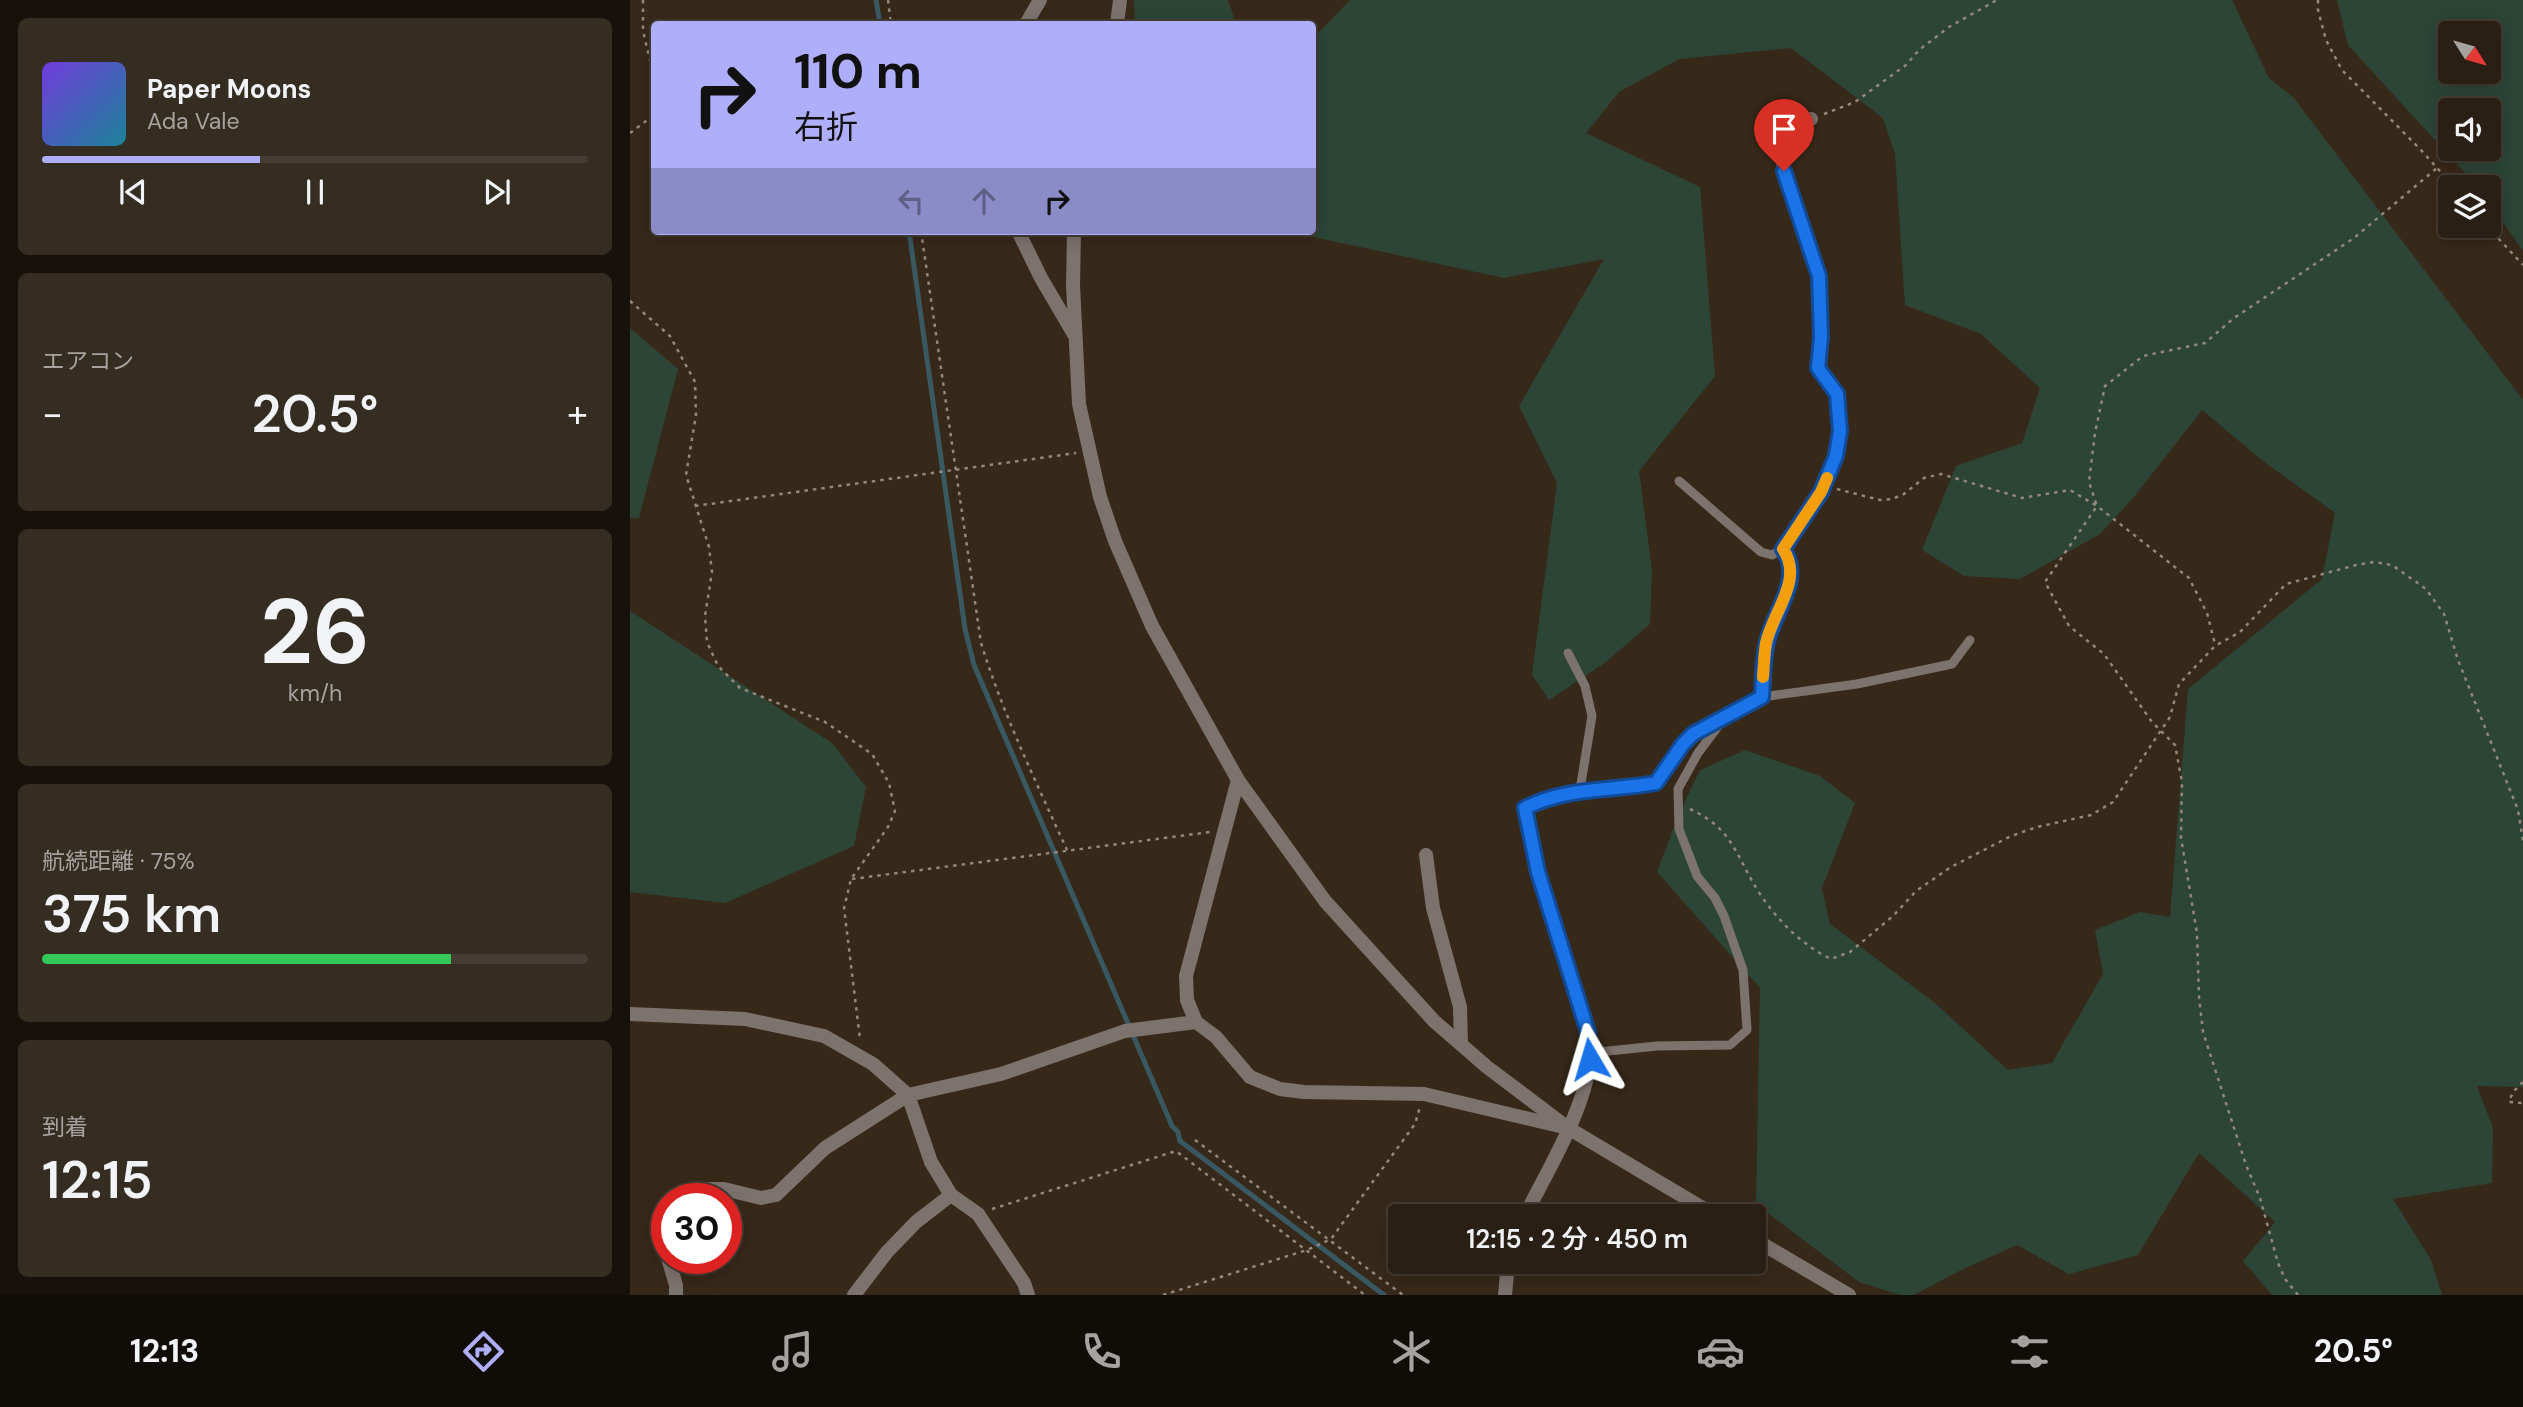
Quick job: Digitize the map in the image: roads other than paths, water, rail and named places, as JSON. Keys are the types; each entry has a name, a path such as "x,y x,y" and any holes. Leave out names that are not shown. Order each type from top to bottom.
{"street":[{"path":"1028,21 1040,0"},
{"path":"1117,21 1120,0"},
{"path":"1531,1204 1583,1092 1590,1053 1588,1032 1538,872 1525,808 1539,801 1580,790 1656,783 1693,734 1762,697 1766,643 1791,583 1790,559 1783,549 1824,486 1836,456 1840,431 1837,394 1818,368 1821,337 1819,276 1784,171 1782,151 1793,129 1811,119"},
{"path":"1020,235 1075,336"},
{"path":"1074,235 1079,404 1100,497 1133,585 1152,626 1238,779 1325,901 1434,1021 1568,1128 1696,1204"},
{"path":"1238,779 1186,976 1187,1000 1196,1022 1216,1037 1250,1077 1280,1089 1304,1092 1424,1094 1568,1128"},
{"path":"1426,855 1433,908 1460,1007 1461,1044"},
{"path":"630,1014 745,1019 824,1036 873,1064 908,1095 931,1162 951,1195 978,1214 1024,1283 1028,1295"},
{"path":"742,1193 761,1198 776,1195 825,1148 908,1095 1001,1074 1125,1031 1196,1022"},
{"path":"854,1295 887,1252 916,1222 951,1195"},
{"path":"1766,1246 1849,1295"},
{"path":"673,1274 677,1285 676,1295"},
{"path":"1505,1295 1507,1274"}],"lane":[{"path":"1679,481 1760,552 1772,555 1783,549"},
{"path":"1762,697 1857,684 1952,664 1970,640"},
{"path":"1568,653 1585,686 1592,716 1580,790"},
{"path":"1590,1053 1657,1046 1730,1045 1747,1030 1743,970 1724,916 1692,864 1679,829 1677,803 1678,789 1698,752 1726,717"}],"waterway":[{"path":"876,0 880,21"},
{"path":"910,235 965,629 974,665 1172,1126 1178,1132 1180,1141 1384,1295"}]}
